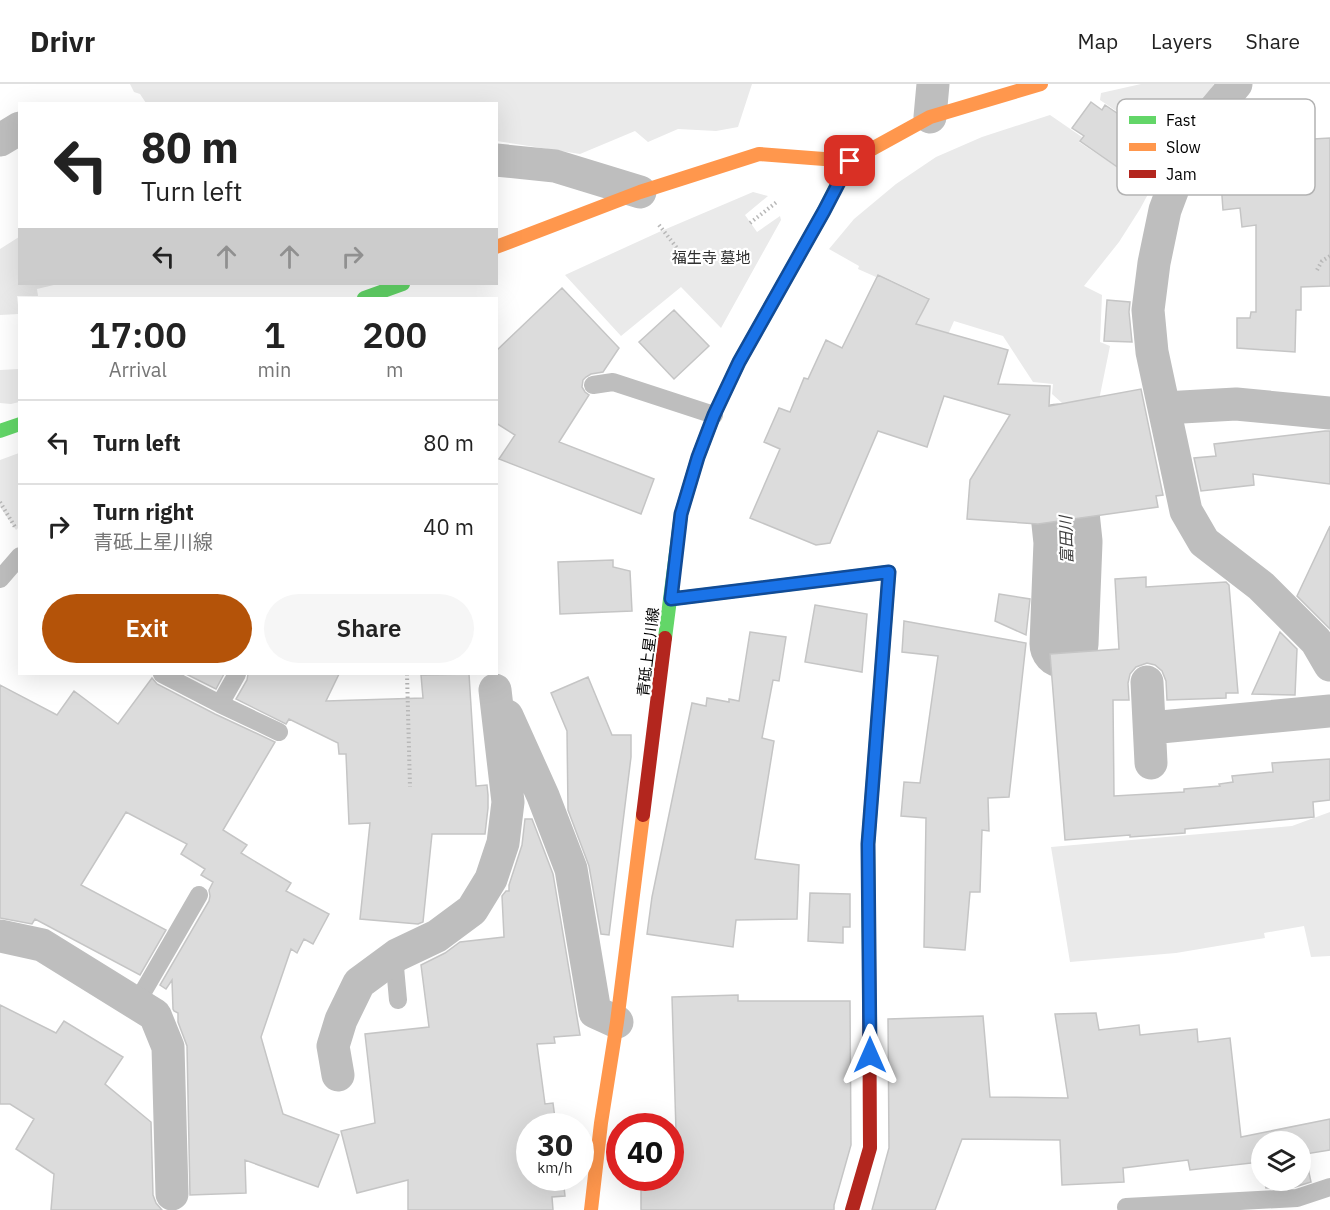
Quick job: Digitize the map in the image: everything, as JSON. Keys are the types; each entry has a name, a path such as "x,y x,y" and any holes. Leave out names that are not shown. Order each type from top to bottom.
{"main road":[{"path":"498,247 640,192 759,153 850,161 930,117 1041,84"},
{"name":"青砥上星川線","path":"591,1210 681,514 698,457 714,415 739,362 850,161"},
{"path":"367,297 400,285"},
{"path":"0,431 18,425"},
{"path":"671,599 889,572 868,844 870,1148 852,1210"}],"street":[{"path":"930,117 933,84"},
{"path":"1224,99 1236,84"},
{"path":"0,140 18,129"},
{"path":"498,160 555,166 640,192"},
{"path":"1171,195 1165,210 1154,263 1148,310 1152,352 1186,512 1204,542 1261,586 1316,640 1330,665"},
{"path":"1164,408 1236,404 1330,412"},
{"path":"0,413 18,416"},
{"path":"493,682 543,796 571,869 595,1012 617,1022"},
{"path":"338,1075 333,1046 341,1020 359,983 396,955 436,936 472,909 491,879 502,843 508,802 493,682"},
{"path":"1147,682 1151,764"},
{"path":"1150,728 1330,711"},
{"path":"0,936 42,945 155,1015 168,1047 172,1194"}],"lane":[{"path":"593,385 613,382 714,415"},
{"path":"164,675 279,732"},
{"path":"220,704 236,675"},
{"path":"136,1004 199,895"},
{"path":"396,955 398,1000"},
{"path":"1126,1207 1297,1198 1330,1186"}],"path":[{"path":"750,223 778,201"},
{"path":"664,231 677,248"},
{"path":"1317,270 1322,261 1330,256"},
{"path":"0,502 18,530"},
{"path":"407,675 410,787"}],"green space":[{"path":"130,84 752,84 738,127 716,131 678,129 648,142 635,131 580,154 498,141 498,102 145,102 140,94 134,92"},
{"path":"1141,84 1214,84 1204,99 1117,99 1117,111 1100,100 1101,93"},
{"path":"1050,115 1082,137 1079,142 1117,167 1117,195 1148,195 1119,242 1084,286 1102,295 1100,342 1110,346 1098,405 1090,399 1062,403 1052,394 1053,384 1033,382 1003,336 954,321 939,355 908,344 929,298 878,274 876,277 858,269 859,266 829,249 854,219 896,184 936,157 982,137"},
{"name":"福生寺 墓地","path":"753,192 768,196 745,215 757,232 780,216 781,220 721,328 681,287 621,336 565,275 659,232"},
{"path":"18,238 18,285 54,285 37,289 38,296 17,296 18,314 0,315 0,249"},
{"path":"18,369 18,402 0,403 0,370"},
{"path":"18,453 18,528 16,530 0,507 0,460"},
{"path":"1330,812 1330,956 1311,957 1304,926 1264,933 1265,938 1176,953 1070,962 1051,847 1292,826"}],"building":[{"path":"1091,102 1102,110 1105,105 1117,113 1117,167 1080,141 1084,136 1072,128"},
{"path":"1330,138 1330,286 1301,287 1301,310 1296,310 1295,352 1237,348 1237,318 1250,318 1251,312 1256,312 1256,225 1242,227 1240,208 1223,210 1222,195 1315,195 1315,139"},
{"path":"878,275 929,299 916,324 1008,350 998,384 1050,386 1049,406 1141,389 1163,495 1156,496 1158,507 1038,524 967,519 970,480 1010,415 944,396 927,447 878,431 830,543 816,545 750,518 780,449 764,442 779,408 790,412 804,378 808,379 826,340 842,348"},
{"path":"562,288 619,348 603,372 591,374 583,380 582,387 589,395 559,442 654,479 641,514 499,459 515,435 498,424 498,349"},
{"path":"1107,300 1130,302 1132,342 1104,341"},
{"path":"674,310 709,346 674,379 639,342"},
{"path":"1330,431 1330,484 1253,474 1254,485 1201,491 1194,458 1216,456 1214,444"},
{"path":"1330,526 1330,629 1297,596"},
{"path":"613,560 613,567 630,571 632,611 560,614 558,562"},
{"path":"1146,577 1146,587 1226,582 1229,585 1238,693 1226,693 1226,698 1167,700 1166,681 1162,671 1155,665 1147,663 1136,667 1130,674 1128,683 1129,700 1113,700 1114,796 1184,792 1184,789 1220,786 1219,784 1233,782 1232,776 1273,772 1272,763 1330,759 1330,800 1313,802 1314,817 1185,829 1185,833 1065,840 1050,654 1119,649 1115,579"},
{"path":"999,594 1030,599 1026,635 995,621"},
{"path":"815,605 867,614 862,672 805,662"},
{"path":"904,621 1026,643 1009,797 988,798 989,831 982,830 980,892 970,892 965,950 924,947 926,818 901,816 904,782 920,783 938,656 902,652"},
{"path":"750,632 786,637 779,681 773,680 762,738 774,741 755,859 799,865 797,919 736,920 733,947 647,934 652,897 692,703 706,706 707,698 729,702 729,699 739,701"},
{"path":"1280,632 1297,649 1295,695 1252,694"},
{"path":"188,675 223,675 216,689"},
{"path":"248,675 339,675 326,701 423,698 421,675 469,675 476,786 487,785 488,808 485,834 432,834 423,922 418,924 360,919 370,823 349,824 346,754 339,754 338,743 289,719 286,724 236,699"},
{"path":"588,677 612,735 631,735 631,757 609,935 601,934 589,866 568,810 567,731 551,693"},
{"path":"152,678 157,684 275,742 223,830 247,845 241,853 291,883 286,891 329,914 313,944 304,939 297,953 291,949 261,1037 283,1114 339,1135 318,1187 245,1160 246,1193 190,1195 187,1046 178,1022 178,1013 173,1009 172,980 166,989 160,985 209,901 209,890 213,882 201,875 205,869 181,854 187,844 126,812 81,885 166,930 140,975 35,919 32,924 0,918 0,685 57,715 74,691 118,724"},
{"path":"525,819 532,819 553,874 580,1035 554,1037 555,1043 537,1044 545,1104 553,1103 554,1113 516,1113 516,1191 564,1191 565,1196 552,1197 553,1210 408,1210 408,1180 357,1193 341,1131 375,1123 365,1034 429,1027 421,965 445,953 460,942 504,937 502,896 509,891 522,845"},
{"path":"810,893 850,894 850,927 843,927 843,943 808,941"},
{"path":"738,995 738,1001 850,1001 851,1145 834,1210 641,1210 641,1191 684,1191 684,1113 675,1113 672,997"},
{"path":"0,1005 56,1033 64,1021 123,1057 105,1084 151,1122 153,1195 162,1210 51,1210 54,1174 16,1149 34,1119 10,1104 0,1104"},
{"path":"1096,1013 1099,1030 1139,1025 1140,1035 1197,1029 1198,1042 1230,1038 1241,1137 1251,1135 1251,1163 1190,1170 1188,1160 1123,1168 1124,1182 1062,1185 1060,1140 962,1139 935,1210 872,1210 889,1148 888,1019 983,1016 990,1097 1068,1098 1055,1014"},
{"path":"1330,1119 1330,1150 1311,1153 1311,1131 1271,1131"}],"waterway":[{"name":"富田川","path":"1057,438 1068,542 1064,644"}],"traffic: fast":[{"path":"665,638 681,514 698,457 714,415 739,362 842,175"},
{"path":"367,297 400,285"},
{"path":"0,431 18,425"},
{"path":"671,599 889,572 868,844 869,955"}],"traffic: slow":[{"path":"842,175 850,161 930,117 1041,84"},
{"path":"498,246 640,192 759,154 850,161"},
{"path":"591,1210 643,815"}],"traffic: jam":[{"path":"643,815 665,638"},
{"path":"852,1210 870,1148 869,955"}],"route":[{"path":"850,161 739,362 714,415 698,457 681,514 671,599 889,572 868,844 870,1055"}]}
